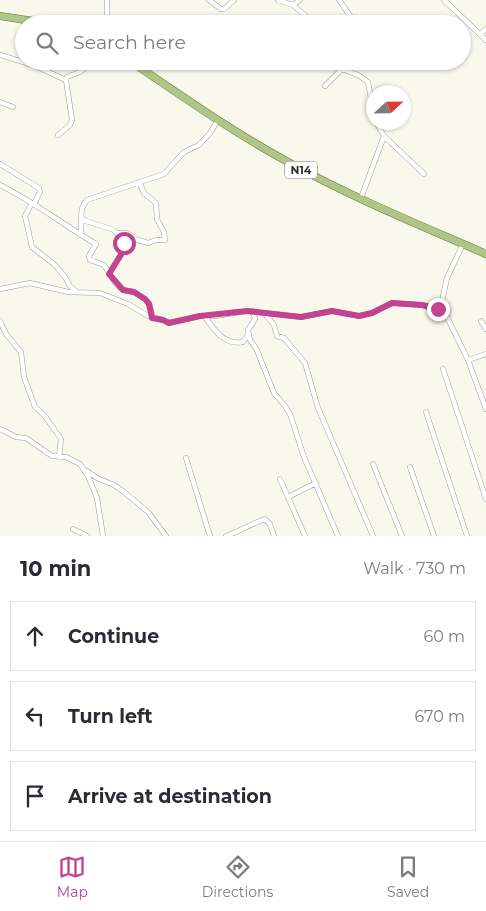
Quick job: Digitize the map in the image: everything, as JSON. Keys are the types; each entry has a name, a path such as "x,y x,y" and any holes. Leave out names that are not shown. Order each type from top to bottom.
{"main road":[{"path":"0,16 15,18"},
{"name":"N14","path":"143,70 218,120 289,163 361,198 486,254"}],"street":[{"path":"107,0 107,15"},
{"path":"209,0 221,9 224,9 234,0"},
{"path":"278,0 293,5 305,15"},
{"path":"293,5 300,0"},
{"path":"339,0 350,15"},
{"path":"444,0 460,15"},
{"path":"471,26 486,40"},
{"path":"480,34 486,29"},
{"path":"0,55 15,60"},
{"path":"44,70 66,80"},
{"path":"66,80 82,70"},
{"path":"325,86 342,70 358,75 368,82 369,85"},
{"path":"58,135 70,125 72,120 66,80"},
{"path":"0,102 12,107"},
{"path":"80,235 81,209 87,200 164,174 184,152 199,145 218,120"},
{"path":"381,130 384,136 424,174"},
{"path":"361,198 384,136"},
{"path":"0,164 38,188 40,192 25,216 32,247 55,265 65,276 70,286 77,292"},
{"path":"81,218 114,230 116,233 127,233 148,244 156,240 165,240 166,237 157,219 156,203 144,193 139,182"},
{"path":"0,184 96,244 89,256 90,260 104,265 123,290 134,292 145,299 149,304 152,318"},
{"path":"109,274 122,253 124,236 122,233"},
{"path":"440,310 444,284 463,244"},
{"path":"0,289 30,283 58,291 100,293 128,304 152,318 169,323 186,319 253,311 301,317 332,311 359,316 372,313 392,303 422,305 440,310 447,316 468,360 486,409"},
{"path":"206,317 215,330 226,340 239,343 243,342 248,335 248,330 255,319 253,311"},
{"path":"264,313 274,325 277,336 284,338 305,363 318,408 372,536"},
{"path":"0,321 6,334 21,352 24,378 36,407 61,439 59,457"},
{"path":"481,321 486,329"},
{"path":"248,335 261,360 274,394 286,406 290,414 304,457 338,536"},
{"path":"468,360 486,354"},
{"path":"444,369 486,498"},
{"path":"426,412 467,536"},
{"path":"0,428 16,437 26,438 52,456 66,457 74,460 97,478 114,485 148,512 166,536"},
{"path":"186,458 210,536"},
{"path":"373,464 402,536"},
{"path":"410,467 434,536"},
{"path":"84,469 97,498 103,536"},
{"path":"280,479 305,536"},
{"path":"288,497 316,483"},
{"path":"226,536 264,519 270,524 274,536"},
{"path":"73,529 87,536"},
{"path":"242,530 244,536"}],"route":[{"path":"124,243 122,253 109,274 123,290 134,292 145,299 149,304 152,318 169,323 200,316 206,317 247,311 301,317 332,311 359,316 372,313 392,303 407,303 438,309"}]}
